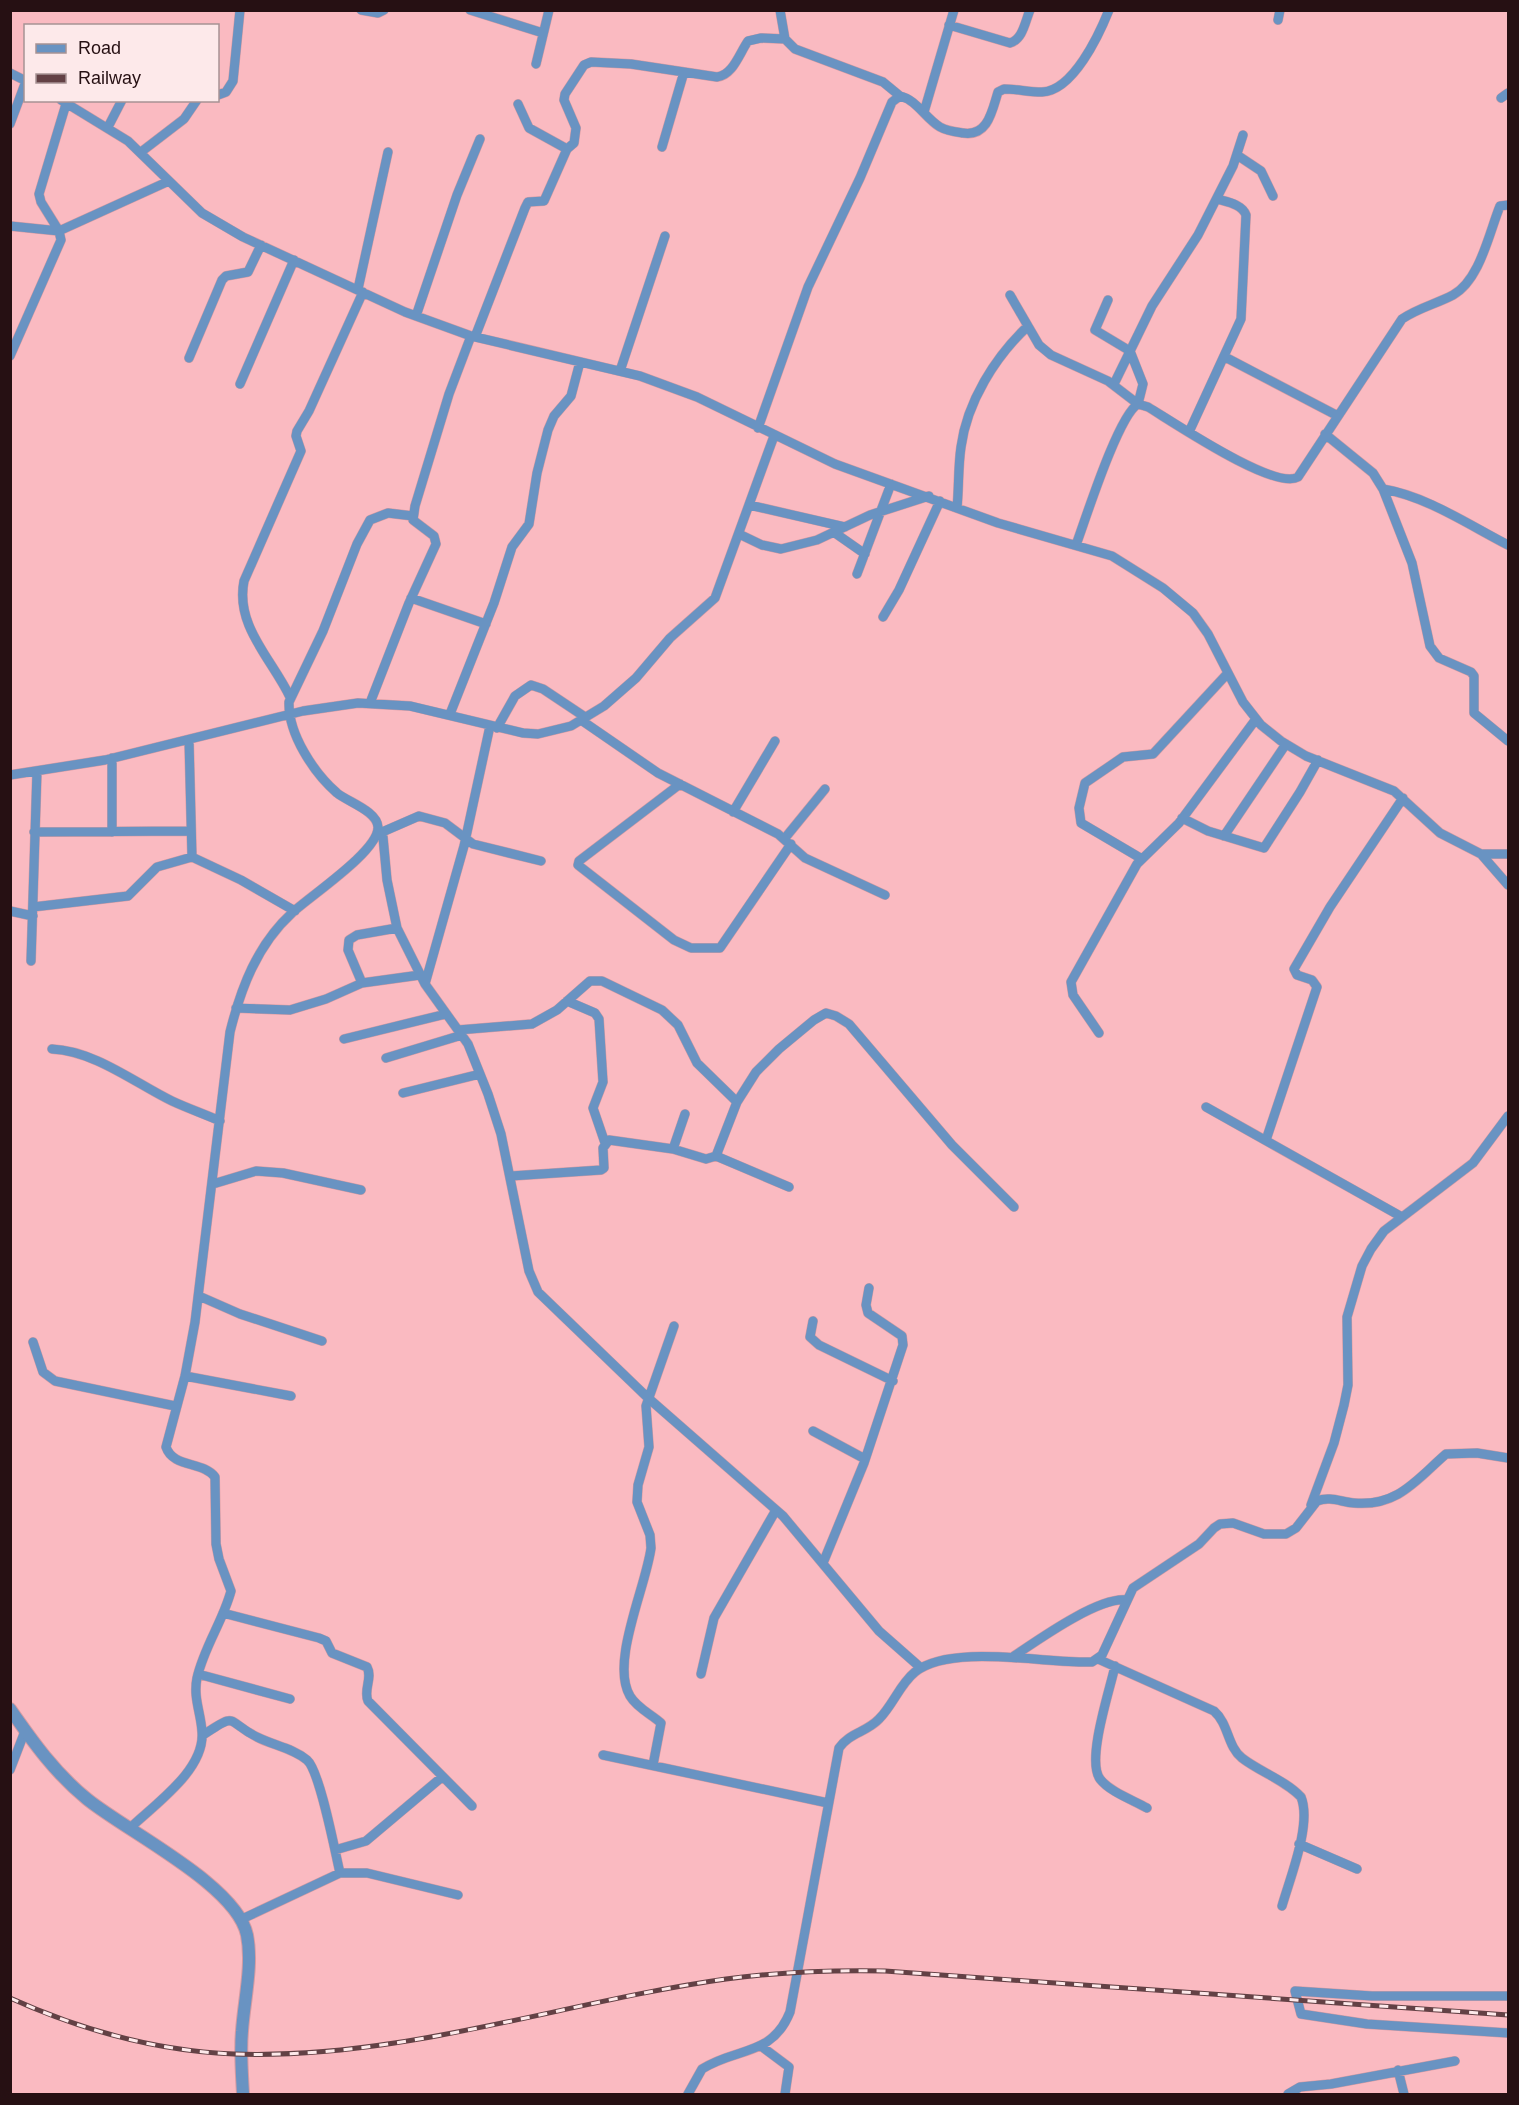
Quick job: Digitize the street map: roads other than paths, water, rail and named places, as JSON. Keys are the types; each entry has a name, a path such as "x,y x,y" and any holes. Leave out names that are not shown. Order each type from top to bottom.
{"street":[{"path":"219,95 226,92 233,81 240,10"},
{"path":"361,10 378,13 384,10"},
{"path":"536,64 549,10"},
{"path":"780,10 785,39 795,49 883,82 900,96 908,98 940,127 953,132 969,134 979,132 986,126 998,92 1004,89 1042,92 1054,89 1069,76 1093,48 1109,10"},
{"path":"924,112 954,10"},
{"path":"949,25 1010,42 1021,35 1030,10"},
{"path":"472,11 543,33"},
{"path":"370,703 436,540 415,524 413,516 449,394 525,208 528,202 544,201 567,149 574,143 576,128 564,100 565,94 584,65 591,62 631,64 724,76 748,41 761,38 785,39"},
{"path":"662,147 684,72"},
{"path":"10,73 24,80"},
{"path":"10,124 24,86"},
{"path":"758,428 808,287 860,178 892,102 900,96"},
{"path":"10,356 28,312 60,248 59,231 41,202 39,194 63,102 108,127 141,152 202,213 261,245 416,316 473,337 620,371 697,397 834,464 1046,538 1112,556 1163,588 1193,613 1208,634 1243,702 1256,719 1286,744 1318,760 1394,791 1440,833 1481,854 1509,885"},
{"path":"108,127 121,102"},
{"path":"141,152 184,119 196,102"},
{"path":"518,104 529,128 567,149"},
{"path":"1114,384 1152,306 1198,235 1217,199 1237,155 1243,135"},
{"path":"416,316 457,195 480,139"},
{"path":"290,697 245,619 241,596 244,581 301,452 296,436 297,430 309,411 361,291 388,152"},
{"path":"1237,155 1261,171 1273,196"},
{"path":"12,229 59,231 169,181"},
{"path":"1189,432 1241,319 1246,215 1244,210 1236,205 1217,199"},
{"path":"1010,294 1040,345 1051,355 1114,384 1138,404 1148,406 1238,461 1283,480 1292,481 1298,477 1402,319 1416,310 1455,294 1465,285 1475,269 1500,206 1509,204"},
{"path":"620,371 665,236"},
{"path":"189,358 222,280 226,276 248,272 261,245"},
{"path":"240,384 294,260"},
{"path":"1076,545 1121,427 1132,408 1138,404 1143,384 1130,351 1095,330 1108,300"},
{"path":"957,508 961,449 970,411 1005,348 1028,326"},
{"path":"1225,357 1338,416"},
{"path":"450,714 486,624 512,547 530,524 537,473 548,430 554,416 571,396 580,362"},
{"path":"1325,434 1373,473 1383,489 1412,563 1430,646 1439,658 1471,672 1474,676 1474,713 1509,741"},
{"path":"10,775 112,758 290,715 370,703 410,706 450,714 494,727 538,734 571,726 604,706 636,678 669,638 715,598 774,436"},
{"path":"857,574 891,484"},
{"path":"1383,489 1419,500 1509,545"},
{"path":"739,534 762,545 781,549 835,533 870,515 880,514 930,496"},
{"path":"883,617 899,590 940,501"},
{"path":"748,505 845,526"},
{"path":"413,516 388,513 370,520 357,544 323,631 290,697 290,715 305,755 321,777 339,794 371,815 377,822 397,928 422,979 460,1032 480,1074 501,1134 529,1271 538,1292 647,1397 776,1510 879,1631 921,1668"},
{"path":"835,533 865,554"},
{"path":"411,598 486,624"},
{"path":"1142,859 1081,823 1079,808 1085,783 1123,757 1153,754 1227,674"},
{"path":"422,979 466,839 494,727 515,696 531,685 543,688 658,773 788,841 812,862 885,895"},
{"path":"1099,1034 1073,995 1070,989 1071,982 1142,859 1182,818 1256,719"},
{"path":"189,740 192,857"},
{"path":"732,812 775,741"},
{"path":"1224,836 1286,744"},
{"path":"112,758 112,832"},
{"path":"1182,818 1224,836 1264,848 1318,760"},
{"path":"31,961 37,771"},
{"path":"680,784 579,861 578,865 674,940 692,948 720,948 788,841 825,789"},
{"path":"1266,1140 1317,987 1312,980 1297,975 1294,969 1329,907 1403,798"},
{"path":"129,1829 193,1766 200,1756 203,1735 195,1691 198,1674 231,1591 216,1544 216,1482 211,1471 177,1460 168,1452 166,1438 185,1376 199,1296 230,1032 236,1008 255,962 269,939 295,911 360,856 379,832 419,816 445,823 473,844 541,861"},
{"path":"34,832 191,831"},
{"path":"1481,854 1509,854"},
{"path":"10,911 33,912 128,896 157,867 192,857 249,884 295,911"},
{"path":"362,983 348,950 349,940 357,935 397,928"},
{"path":"236,1008 290,1010 326,999 362,983 422,979"},
{"path":"387,1058 460,1032 532,1024 567,1001 590,981 602,981 662,1010 678,1025 697,1063 737,1101"},
{"path":"511,1176 602,1170 604,1168 605,1143 592,1108 603,1082 599,1019 595,1013 567,1001"},
{"path":"716,1156 737,1101 756,1072 779,1049 826,1013 849,1024 952,1145 1014,1207"},
{"path":"344,1039 446,1014"},
{"path":"52,1049 69,1050 154,1090 170,1100 220,1121"},
{"path":"403,1093 480,1074"},
{"path":"1206,1107 1402,1217"},
{"path":"673,1149 685,1114"},
{"path":"1098,1659 1106,1648 1126,1600 1138,1582 1199,1544 1220,1524 1233,1523 1264,1534 1286,1534 1296,1528 1311,1505 1334,1443 1344,1406 1348,1385 1347,1317 1362,1266 1384,1232 1473,1163 1509,1116"},
{"path":"605,1143 616,1140 673,1149 706,1159 716,1156 789,1187"},
{"path":"213,1184 237,1175 265,1172 283,1173 361,1190"},
{"path":"823,1563 865,1459 903,1346 902,1336 868,1313 866,1305 869,1288"},
{"path":"199,1296 240,1314 322,1341"},
{"path":"813,1321 810,1337 819,1345 892,1381"},
{"path":"653,1765 661,1723 632,1699 624,1675 627,1648 651,1548 650,1535 637,1502 638,1485 649,1447 645,1413 647,1397 674,1326"},
{"path":"33,1342 43,1372 55,1381 175,1406"},
{"path":"185,1376 291,1396"},
{"path":"813,1431 865,1459"},
{"path":"1311,1505 1323,1498 1354,1503 1384,1500 1408,1490 1451,1452 1509,1458"},
{"path":"701,1674 714,1618 776,1510"},
{"path":"1014,1656 1069,1621 1107,1603 1126,1600"},
{"path":"223,1613 319,1638 326,1641 332,1653 367,1667 370,1677 366,1696 368,1701 472,1806"},
{"path":"688,2094 702,2069 761,2046 781,2031 790,2012 834,1765 844,1741 878,1721 909,1678 921,1668 966,1659 1014,1656 1085,1662 1098,1659 1203,1705 1220,1716 1233,1749 1301,1797 1304,1816 1282,1906"},
{"path":"1115,1666 1096,1752 1095,1767 1102,1781 1148,1808"},
{"path":"198,1674 290,1699"},
{"path":"10,1709 40,1752 67,1781 129,1829 197,1874 217,1891 242,1919 248,1937 241,2034 243,2094"},
{"path":"203,1735 231,1719 252,1735 306,1759 314,1770 340,1873"},
{"path":"10,1770 26,1731"},
{"path":"603,1755 828,1803"},
{"path":"334,1850 366,1841 442,1777"},
{"path":"1299,1844 1357,1869"},
{"path":"242,1919 340,1873 367,1873 458,1895"},
{"path":"1509,1995 1397,1994 1372,1996 1295,1991 1301,2014 1367,2024 1509,2033"},
{"path":"761,2046 789,2067 785,2094"},
{"path":"1288,2094 1300,2087 1331,2084 1455,2061"},
{"path":"1398,2070 1404,2094"}],"railway":[{"path":"10,1998 64,2020 119,2037 176,2048 234,2054 296,2053 358,2048 420,2039 665,1989 726,1979 825,1971 885,1971 1508,2015"}]}
